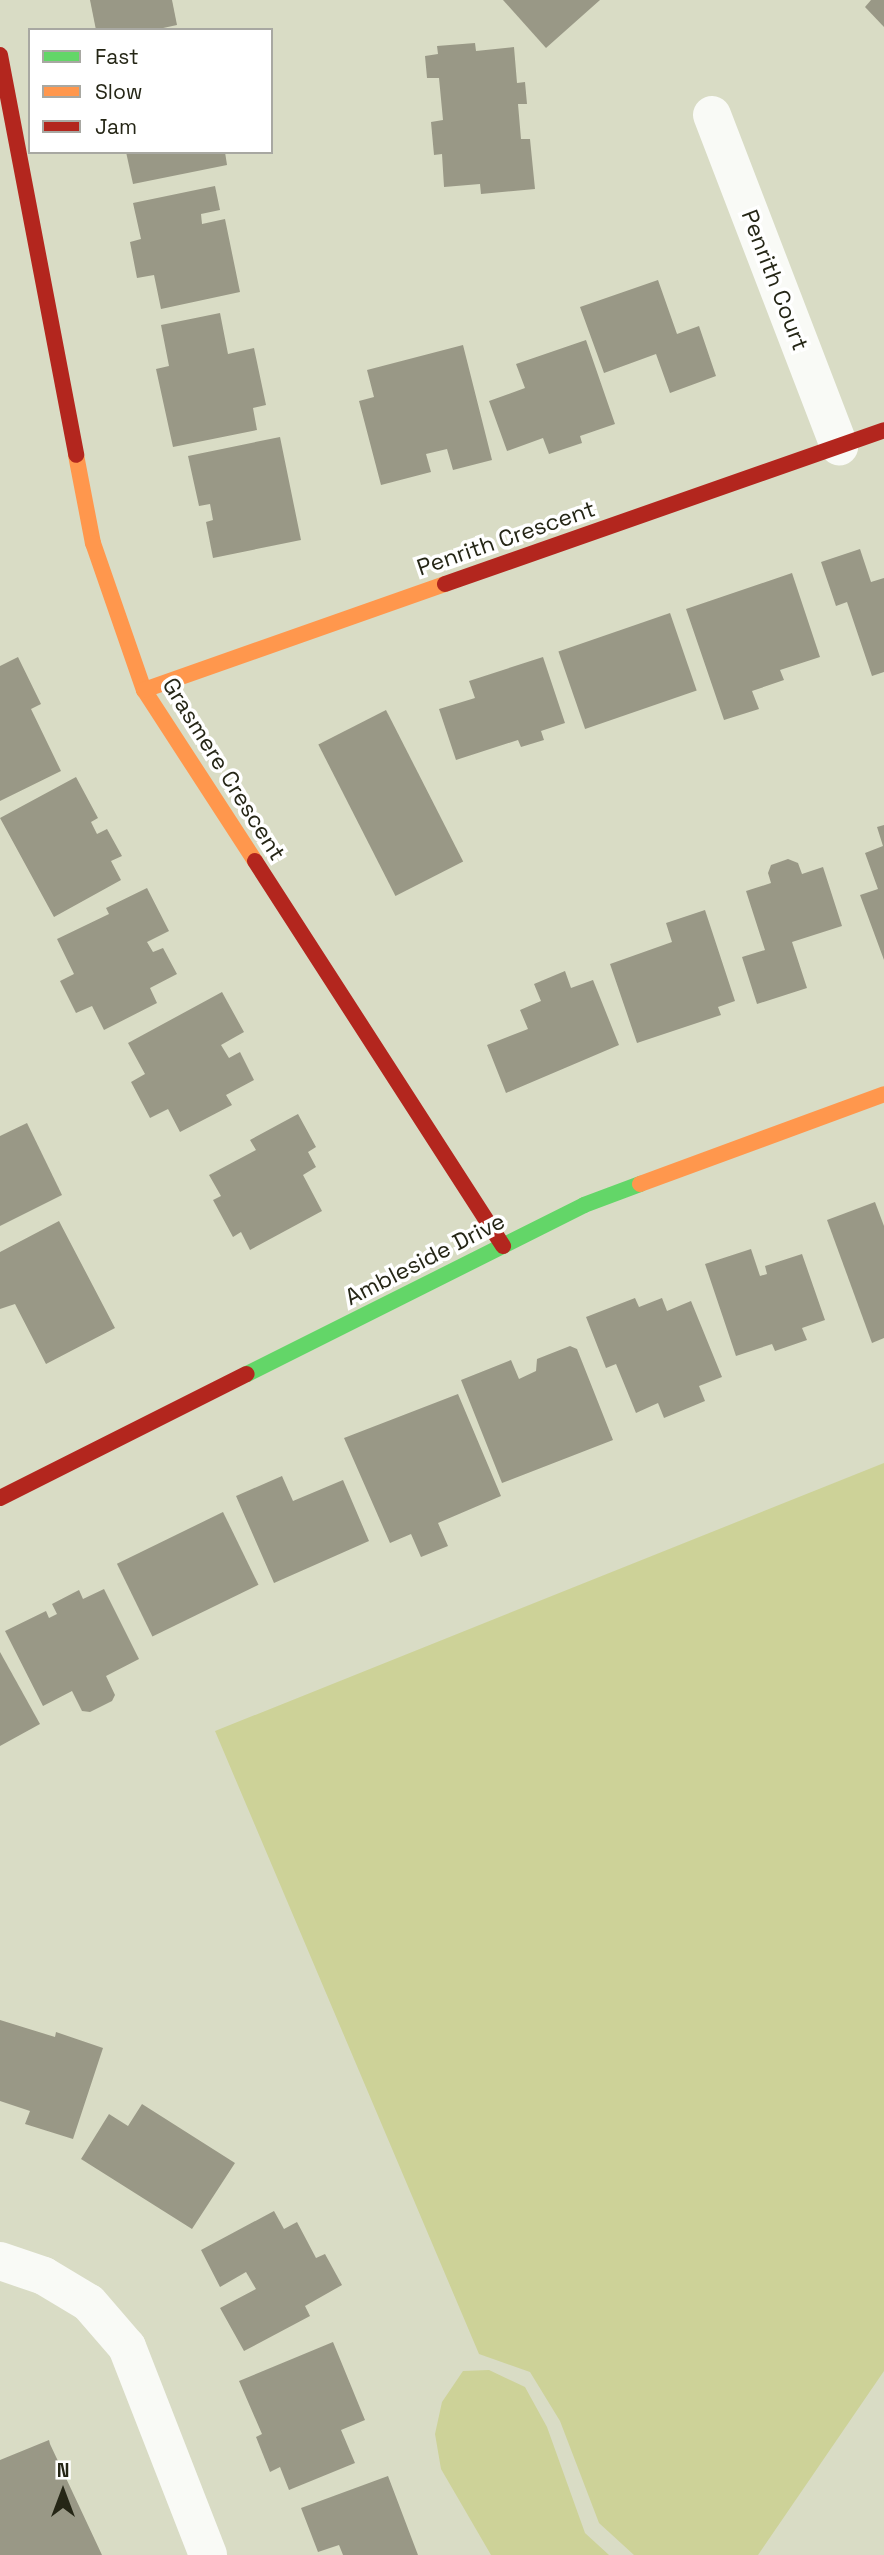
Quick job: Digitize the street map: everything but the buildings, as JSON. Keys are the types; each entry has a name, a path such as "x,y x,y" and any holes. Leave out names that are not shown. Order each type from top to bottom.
{"street":[{"name":"Grasmere Crescent","path":"0,55 93,543 144,690 503,1246"},
{"name":"Penrith Court","path":"712,115 838,446"},
{"name":"Penrith Crescent","path":"144,690 884,430"},
{"name":"Ambleside Drive","path":"0,1497 584,1205 884,1094"},
{"path":"0,2261 44,2276 89,2302 127,2347 208,2555"}],"green space":[{"path":"884,1463 884,2371 758,2555 634,2555 599,2523 560,2421 530,2372 479,2354 215,1731"},
{"path":"489,2370 525,2387 547,2427 585,2533 609,2555 491,2555 441,2469 435,2434 442,2402 463,2371"}],"traffic: fast":[{"path":"247,1374 584,1205 640,1184"}],"traffic: slow":[{"path":"76,455 93,543 144,690 255,861"},
{"path":"144,690 445,584"},
{"path":"640,1184 884,1094"}],"traffic: jam":[{"path":"0,55 76,455"},
{"path":"445,584 884,430"},
{"path":"255,861 503,1246"},
{"path":"0,1498 247,1374"}]}
